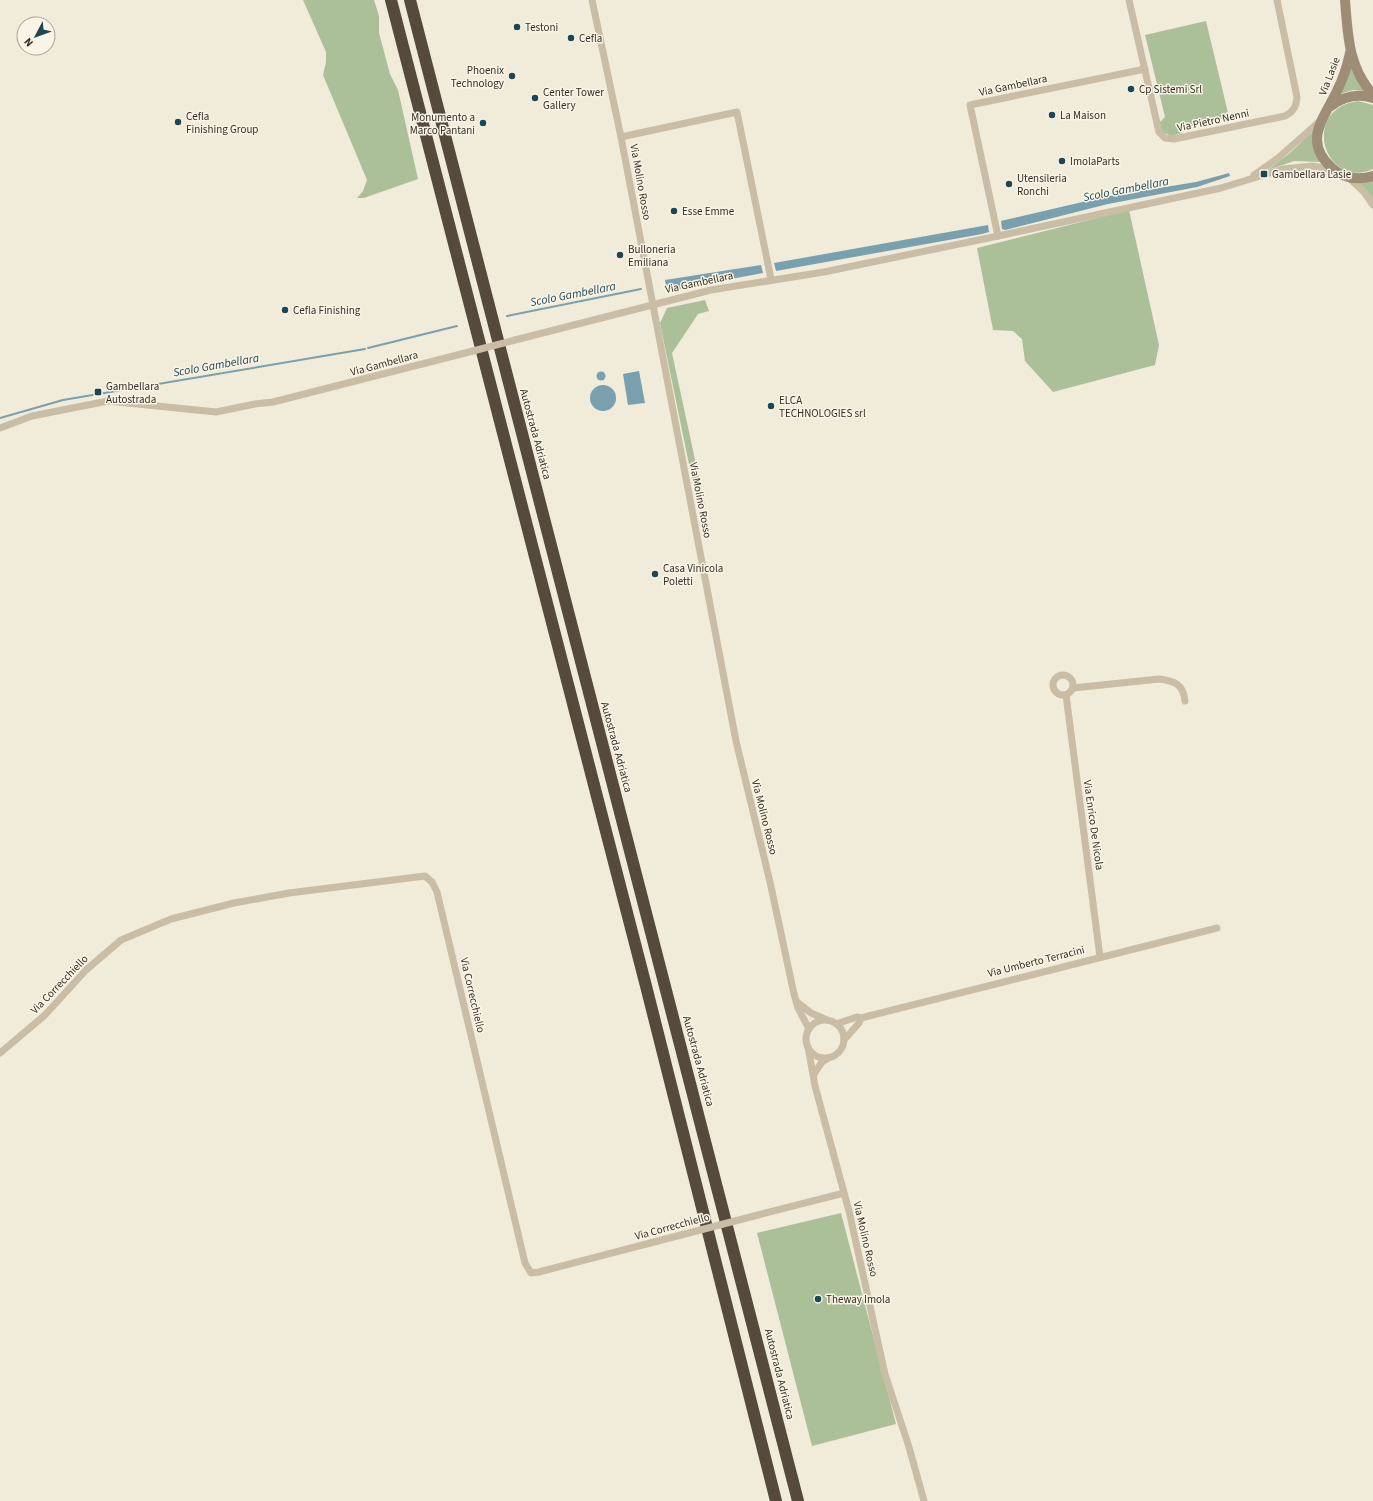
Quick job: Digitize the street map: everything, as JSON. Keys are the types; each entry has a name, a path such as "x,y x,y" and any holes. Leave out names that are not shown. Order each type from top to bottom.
{"highway":[{"path":"391,0 646,986 776,1501"},
{"name":"Autostrada Adriatica","path":"410,0 798,1501"}],"street":[{"name":"Via Molino Rosso","path":"592,0 621,137 736,741 770,882 796,1002 809,1029"},
{"name":"Via Pietro Nenni","path":"1129,0 1159,132 1165,138 1174,140 1285,116 1291,113 1296,106 1297,97 1277,0"},
{"name":"Via Lasie","path":"1345,0 1350,53 1358,73 1373,97"},
{"name":"Via Lasie","path":"1350,53 1345,73 1329,107 1321,120 1318,133 1319,147 1322,156 1334,170 1347,177 1364,192 1373,205"},
{"name":"Via Gambellara","path":"998,236 970,105 1144,69"},
{"name":"Via Lasie","path":"1329,107 1346,97 1356,95 1373,97"},
{"path":"621,137 737,112 771,279"},
{"name":"Via Gambellara","path":"1250,178 1278,158 1321,120"},
{"name":"Via Gambellara","path":"0,428 32,416 108,401 216,412 255,404 274,402 652,304 712,290 771,279 824,272 998,236 1221,188 1250,178 1300,166 1317,166 1334,170"},
{"name":"Via Lasie","path":"1347,177 1364,178 1373,176"},
{"path":"1063,675 1069,677 1073,682 1073,688 1066,695 1059,695 1054,691 1052,684 1055,678 1063,675"},
{"path":"1073,688 1084,689 1159,679 1173,680 1184,692 1185,701"},
{"name":"Via Enrico De Nicola","path":"1066,695 1100,957"},
{"name":"Via Correcchiello","path":"0,1053 46,1015 86,970 121,940 171,919 234,903 289,893 425,876 432,882 437,892 525,1263 531,1273 844,1193"},
{"name":"Via Umberto Terracini","path":"833,1023 857,1017 861,1018 1217,928"},
{"path":"796,1002 811,1013 833,1023 840,1028 844,1040"},
{"path":"814,1074 822,1062 840,1051 844,1040 859,1023 861,1018"},
{"path":"829,1058 817,1056 808,1048 806,1035 809,1029 818,1021 833,1023"},
{"name":"Via Molino Rosso","path":"808,1048 814,1074 814,1086 844,1193 885,1374 909,1447 924,1501"}],"green space":[{"path":"303,0 374,0 379,16 379,33 390,74 398,90 418,179 364,198 357,198 363,191 367,180 323,75 326,62 326,52"},
{"path":"1206,21 1229,117 1182,128 1182,133 1172,136 1164,133 1158,124 1165,117 1145,35"},
{"path":"1350,65 1366,91 1353,90 1340,94"},
{"path":"1358,101 1373,105 1373,169 1356,173 1342,169 1332,160 1325,147 1324,132 1328,119 1339,107"},
{"path":"1313,131 1314,146 1322,162 1294,161 1268,170 1291,152"},
{"path":"1373,179 1373,199 1358,182"},
{"path":"1129,210 1159,345 1155,365 1053,392 1025,361 1022,339 1013,331 993,330 977,248"},
{"path":"705,300 709,311 698,314 672,353 705,506 698,508 660,323 667,308"},
{"name":"Theway Imola","path":"841,1213 896,1424 812,1446 757,1233"}],"water":[{"path":"1229,173 1230,176 1197,187 1108,204 1005,230 1002,229 1001,221 1104,197 1196,182"},
{"path":"988,225 989,232 982,234 776,271 774,263"},
{"path":"761,265 763,273 678,289 670,290 666,286 665,280"},
{"path":"601,371 606,376 601,381 596,376"},
{"path":"639,371 645,403 628,405 623,374"},
{"path":"603,385 612,389 616,398 612,407 603,411 594,407 590,398 594,389"}],"waterway":[{"name":"Scolo Gambellara","path":"507,316 641,289"},
{"name":"Scolo Gambellara","path":"368,348 457,326"},
{"name":"Scolo Gambellara","path":"0,418 63,400 365,349"}],"place":[{"name":"Testoni","path":"517,27"},
{"name":"Cefla","path":"571,38"},
{"name":"Phoenix Technology","path":"512,76"},
{"name":"Cp Sistemi Srl","path":"1131,89"},
{"name":"Center Tower Gallery","path":"535,98"},
{"name":"La Maison","path":"1052,115"},
{"name":"Cefla Finishing Group","path":"178,122"},
{"name":"Monumento a Marco Pantani","path":"483,123"},
{"name":"ImolaParts","path":"1062,161"},
{"name":"Gambellara Lasie","path":"1264,174"},
{"name":"Utensileria Ronchi","path":"1009,184"},
{"name":"Esse Emme","path":"674,211"},
{"name":"Bulloneria Emiliana","path":"620,255"},
{"name":"Cefla Finishing","path":"285,310"},
{"name":"Gambellara Autostrada","path":"98,392"},
{"name":"ELCA TECHNOLOGIES srl","path":"771,406"},
{"name":"Casa Vinicola Poletti","path":"655,574"},
{"name":"Theway Imola","path":"818,1299"}]}
